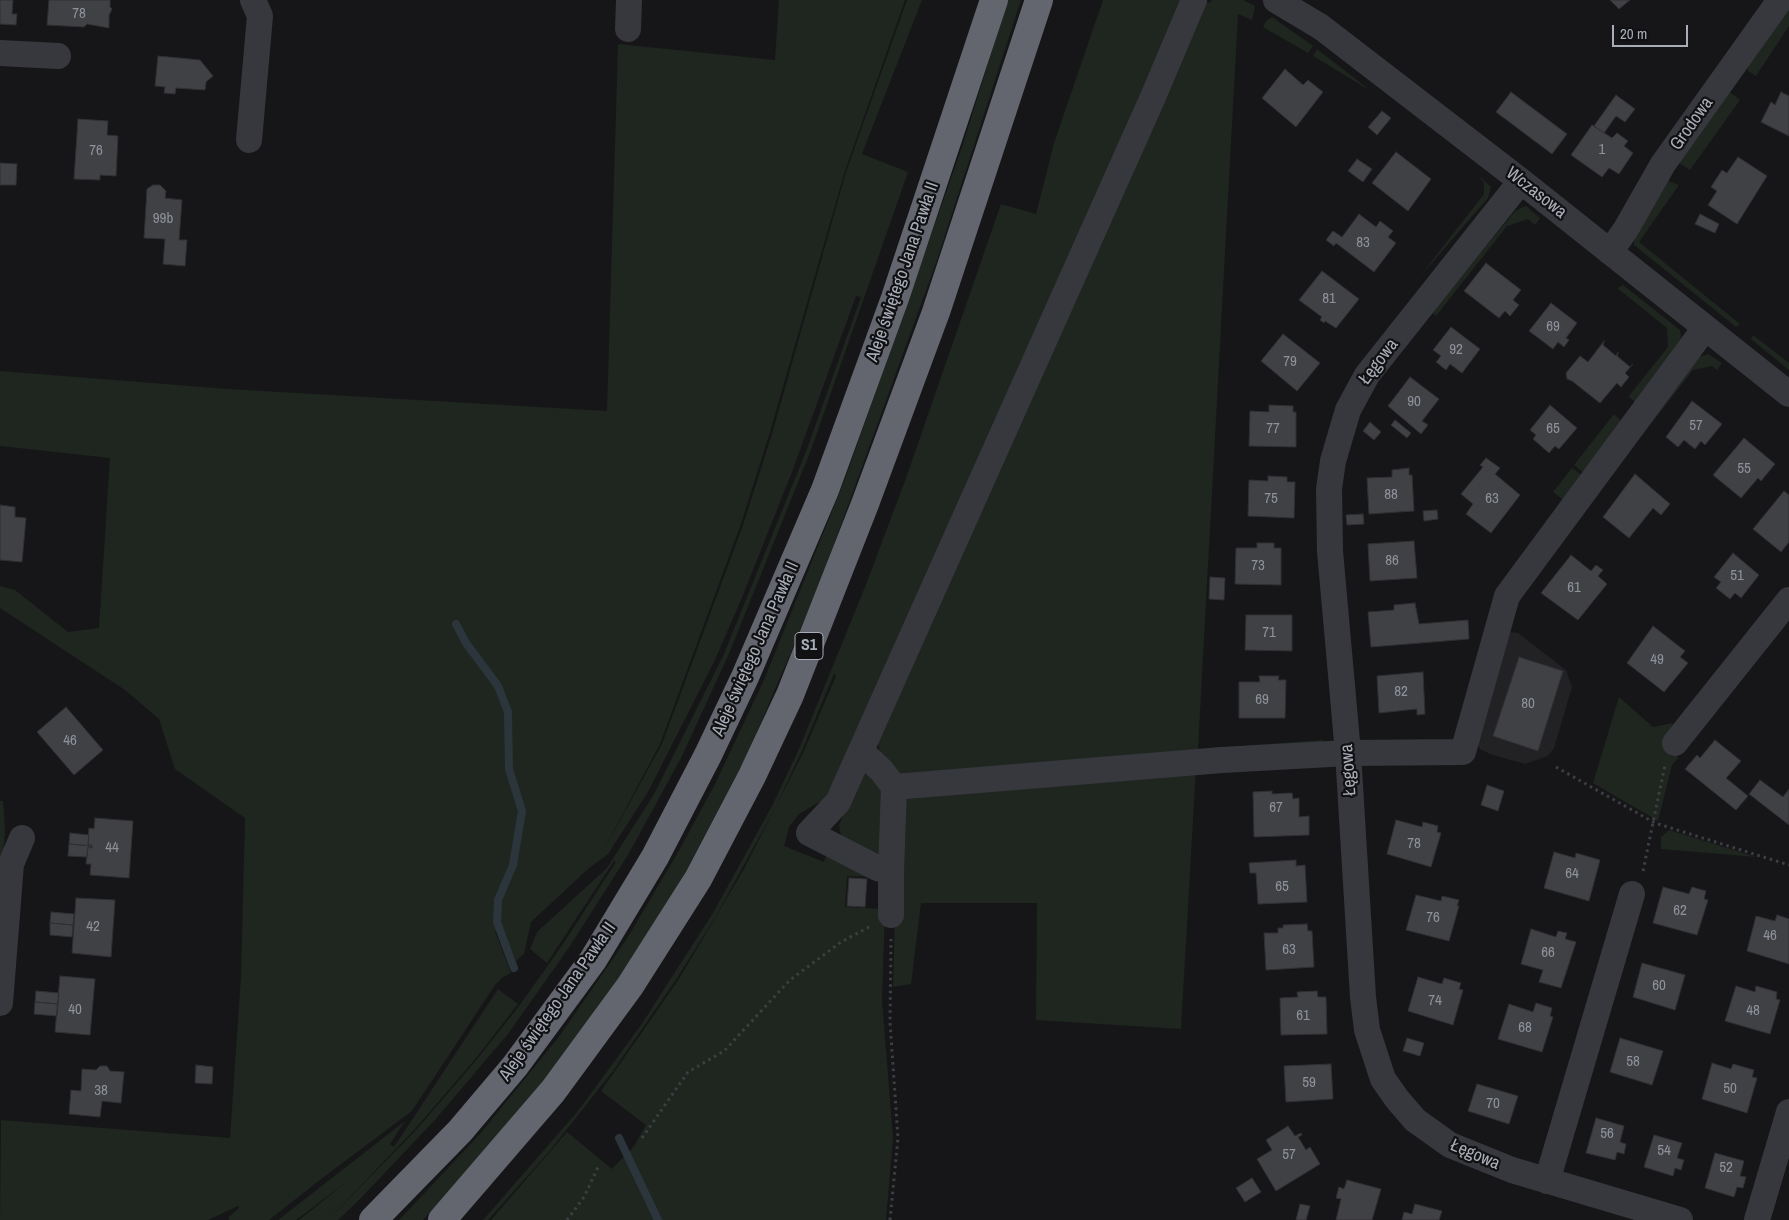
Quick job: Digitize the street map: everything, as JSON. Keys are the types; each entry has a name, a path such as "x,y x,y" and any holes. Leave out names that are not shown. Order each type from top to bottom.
{"highway":[{"name":"Aleje świętego Jana Pawła II","path":"373,1220 460,1131 515,1066 592,960 655,856 708,755 746,677 825,490 895,298 994,0"},
{"name":"S1","path":"442,1220 552,1091 630,986 698,879 752,776 790,694 865,504 936,312 1039,0"}],"street":[{"path":"249,140 260,16 254,0"},
{"path":"628,29 629,0"},
{"path":"891,872 877,868 809,834 838,802 1153,97 1194,0"},
{"name":"Wczasowa","path":"1276,0 1320,27 1521,181 1789,394"},
{"name":"Grodowa","path":"1610,252 1626,229 1663,164 1780,0"},
{"path":"0,53 58,56"},
{"name":"Łęgowa","path":"1521,181 1367,375 1357,391 1340,433 1333,461 1329,517 1348,753 1363,997 1367,1030 1383,1079 1397,1099 1415,1120 1450,1145 1480,1159 1547,1181 1680,1220"},
{"path":"894,787 1222,760 1348,753 1462,752 1507,596 1705,328"},
{"path":"1675,743 1789,600"},
{"path":"861,750 882,771 894,787 891,915"},
{"path":"0,1003 11,864 22,838"},
{"path":"1547,1181 1632,894"},
{"path":"1757,1220 1789,1112"}],"path":[{"path":"1632,894 1638,887 1655,823 1666,764 1675,743"},
{"path":"1556,766 1655,823 1789,865"},
{"path":"642,1138 688,1072 724,1051 790,980 841,942 891,915 890,1022 898,1138 890,1220"},
{"path":"567,1220 584,1197 598,1165"}],"shaded area":[{"path":"779,0 905,0 845,171 770,432 741,524 660,744 603,851 662,744 743,525 772,434 846,172 907,0 922,0 862,154 908,172 811,450 728,656 681,758 628,855 568,949 508,1034 434,1121 357,1202 338,1220 328,1220 416,1130 478,1058 519,1006 563,944 616,862 614,861 547,963 530,949 537,932 607,868 654,794 724,654 807,449 861,297 856,296 792,472 741,600 714,662 648,792 608,854 588,869 531,922 524,954 516,961 503,928 495,931 511,973 503,977 495,985 412,1111 269,1220 229,1220 229,1217 239,1208 238,1206 208,1220 0,1220 1,1120 230,1138 241,977 245,818 175,769 159,719 125,690 0,608 0,586 15,590 68,632 99,628 110,458 0,446 0,371 228,389 607,411 618,44 775,60"},
{"path":"1008,0 1021,0 937,260 817,591 747,755 676,890 643,943 572,1047 493,1145 423,1220 399,1220 479,1135 558,1038 626,940 677,854 715,784 764,680 845,479 962,147"},
{"path":"1103,0 1183,0 828,797 799,814 789,827 784,846 824,862 827,853 877,877 847,876 845,907 885,909 882,1000 893,1138 886,1220 491,1220 567,1132 612,1169 634,1146 646,1125 601,1091 679,979 744,869 803,753 836,676 834,674 801,753 774,810 716,916 677,978 613,1071 548,1153 488,1220 483,1220 578,1111 641,1025 713,913 772,806 799,749 865,587 905,481 1001,204 1036,214 1054,143"},
{"path":"1212,0 1243,0 1255,6 1252,20 1238,14 1198,749 1323,740 1324,748 897,775 884,762 876,739 1204,1 1210,3"},
{"path":"1789,4 1789,26 1756,76 1748,71 1747,65"},
{"path":"1272,17 1313,46 1308,53 1263,27 1266,21"},
{"path":"1317,49 1371,91 1313,56"},
{"path":"1727,90 1740,100 1690,170 1676,161"},
{"path":"1478,175 1491,187 1488,198 1417,280 1484,194 1484,183"},
{"path":"1666,180 1679,185 1639,242 1740,324 1736,327 1634,245 1634,241 1662,182"},
{"path":"1526,206 1540,218 1535,225 1528,219 1507,226 1436,316 1432,312 1515,211"},
{"path":"1623,285 1680,330 1681,336 1679,344 1636,402 1628,397 1668,347 1667,328 1617,288"},
{"path":"1753,335 1789,363 1789,370 1751,339"},
{"path":"1708,354 1722,363 1717,370 1712,366 1693,370 1629,452 1699,357"},
{"path":"1614,414 1622,422 1585,474 1574,465"},
{"path":"1572,468 1583,476 1565,501 1553,492"},
{"path":"1509,632 1518,633 1566,670 1572,687 1554,748 1548,756 1525,764 1490,754 1480,749 1473,737"},
{"path":"1619,697 1653,727 1673,723 1668,734 1678,758 1672,765 1658,821 1593,783"},
{"path":"866,766 888,790 885,865 841,836 839,825"},
{"path":"1196,768 1181,1029 1036,1020 1037,903 921,903 911,984 893,987 898,800"},
{"path":"0,801 3,801 5,830 0,902"},
{"path":"1669,830 1756,857 1661,849 1661,837"},
{"path":"498,989 518,1004 477,1057 415,1129 328,1220 299,1220 348,1181 296,1220 278,1220 405,1121 390,1144 394,1147"}],"building":[{"path":"0,0 13,0 12,14 17,14 16,25 0,24"},
{"path":"49,0 110,0 110,7 112,9 109,15 109,28 87,24 84,27 47,25"},
{"path":"1610,0 1630,0 1619,9"},
{"path":"158,56 200,60 213,76 206,82 205,90 176,88 175,94 164,93 165,87 155,86"},
{"path":"1285,69 1303,85 1308,80 1323,92 1296,127 1262,98"},
{"path":"1511,92 1567,134 1552,154 1496,112"},
{"path":"1781,92 1789,96 1789,136 1761,122 1771,102 1775,105"},
{"path":"1616,95 1635,109 1625,122 1616,116 1604,133 1594,126"},
{"path":"1382,111 1391,118 1377,135 1368,127"},
{"path":"78,119 108,121 107,135 118,136 116,176 100,175 100,180 74,179"},
{"path":"1592,125 1612,138 1617,133 1628,141 1624,146 1633,153 1619,174 1609,168 1602,177 1571,155"},
{"path":"1396,152 1431,179 1408,211 1372,183"},
{"path":"1738,157 1767,176 1737,224 1708,205 1717,191 1711,187 1722,170 1727,173"},
{"path":"1357,159 1372,169 1363,182 1348,171"},
{"path":"0,163 17,164 16,185 0,185"},
{"path":"153,185 160,185 166,191 165,198 182,200 179,240 187,240 185,266 163,264 165,239 144,238 147,189"},
{"path":"1359,214 1376,227 1380,221 1393,231 1388,237 1396,243 1374,272 1336,243 1334,246 1326,240 1333,231 1342,237"},
{"path":"1700,214 1719,224 1715,233 1695,224"},
{"path":"1486,263 1521,290 1513,300 1519,305 1510,316 1505,311 1499,318 1464,291"},
{"path":"1322,271 1359,299 1336,328 1320,320 1322,317 1299,300"},
{"path":"1551,303 1577,323 1566,338 1569,340 1564,347 1558,342 1553,349 1529,331"},
{"path":"1451,327 1480,349 1462,373 1450,364 1446,370 1436,362 1441,356 1433,350"},
{"path":"1283,334 1320,363 1297,391 1261,361"},
{"path":"1604,341 1603,345 1616,356 1618,352 1617,356 1630,367 1633,364 1625,373 1629,377 1621,387 1617,383 1600,403 1567,379 1566,373 1580,356 1588,362"},
{"path":"1410,377 1439,399 1422,421 1428,425 1421,434 1388,406"},
{"path":"1692,401 1722,424 1705,445 1701,441 1695,449 1684,440 1678,447 1666,437"},
{"path":"1269,405 1293,406 1293,412 1296,412 1296,447 1249,446 1250,411 1269,412"},
{"path":"1550,405 1577,428 1559,449 1555,446 1549,453 1533,439 1536,435 1530,430"},
{"path":"1395,420 1411,433 1407,438 1391,425"},
{"path":"1370,422 1381,432 1374,440 1363,431"},
{"path":"1744,438 1775,464 1761,481 1758,478 1741,498 1713,475"},
{"path":"1486,458 1500,468 1495,474 1520,495 1491,533 1466,514 1473,504 1461,494 1483,467 1480,465"},
{"path":"1409,468 1409,475 1412,475 1414,511 1369,514 1367,478 1392,477 1392,470"},
{"path":"1635,474 1670,504 1661,515 1653,508 1629,538 1603,517"},
{"path":"1268,476 1287,477 1287,482 1295,482 1294,518 1248,516 1249,480 1268,481"},
{"path":"1784,491 1789,495 1789,542 1781,552 1753,529"},
{"path":"0,505 15,507 15,517 26,518 22,562 0,560"},
{"path":"1437,510 1438,519 1424,521 1423,511"},
{"path":"1363,514 1364,524 1347,525 1346,515"},
{"path":"1414,541 1417,578 1370,581 1368,544"},
{"path":"1257,543 1274,543 1274,548 1281,548 1281,585 1235,584 1236,548 1257,548"},
{"path":"1733,553 1759,575 1741,598 1735,593 1730,599 1716,588 1721,582 1714,577"},
{"path":"1571,555 1591,571 1596,565 1603,570 1598,576 1607,584 1578,620 1541,593"},
{"path":"1210,577 1225,578 1224,600 1209,599"},
{"path":"1415,603 1419,624 1468,620 1469,639 1371,647 1368,612 1394,610 1394,605"},
{"path":"1246,615 1292,615 1292,651 1245,650"},
{"path":"1653,626 1685,651 1680,657 1688,663 1664,692 1627,663"},
{"path":"1519,657 1563,671 1538,751 1493,736"},
{"path":"1423,672 1425,714 1417,715 1417,709 1379,713 1377,676"},
{"path":"1259,676 1279,676 1278,680 1286,680 1285,718 1239,718 1239,682 1260,682"},
{"path":"66,707 103,750 74,775 37,732"},
{"path":"1715,740 1741,761 1726,778 1748,796 1736,810 1685,769 1697,755 1700,758"},
{"path":"1760,780 1783,797 1789,789 1789,825 1749,794"},
{"path":"1487,785 1504,791 1498,811 1481,805"},
{"path":"1272,791 1272,794 1292,793 1293,799 1299,798 1299,817 1309,816 1309,835 1254,837 1253,792"},
{"path":"95,818 133,821 129,878 90,875 91,864 86,864 88,847 92,848 92,845 88,845 89,828 94,829"},
{"path":"1396,820 1422,827 1423,822 1438,826 1437,832 1441,833 1431,867 1387,854"},
{"path":"70,833 89,835 88,845 92,846 69,844"},
{"path":"69,844 92,846 92,848 88,847 87,857 68,856"},
{"path":"1554,852 1575,858 1576,853 1600,860 1589,901 1544,888"},
{"path":"1296,860 1296,866 1305,865 1307,902 1258,904 1256,873 1250,873 1249,863"},
{"path":"849,878 867,879 865,907 847,906"},
{"path":"1663,887 1689,894 1692,887 1706,891 1704,899 1708,900 1697,935 1653,923"},
{"path":"1416,895 1441,901 1442,896 1459,900 1449,941 1406,930"},
{"path":"76,898 115,900 111,957 72,953"},
{"path":"51,912 74,914 73,925 50,923"},
{"path":"1777,915 1789,919 1789,964 1747,951 1756,916 1775,921"},
{"path":"50,923 73,925 72,937 50,935"},
{"path":"1307,924 1308,931 1312,931 1314,967 1266,970 1264,933 1278,933 1278,928 1283,928 1283,925"},
{"path":"1531,929 1556,937 1558,931 1567,933 1565,939 1576,942 1561,988 1539,982 1543,970 1521,964"},
{"path":"1642,963 1685,975 1675,1010 1633,997"},
{"path":"60,976 95,979 90,1035 55,1032"},
{"path":"1418,977 1442,984 1444,978 1461,983 1459,989 1463,990 1453,1025 1408,1011"},
{"path":"1736,986 1755,992 1756,986 1777,992 1776,999 1780,1000 1770,1034 1725,1021"},
{"path":"36,991 59,993 58,1004 35,1002"},
{"path":"1317,991 1318,997 1326,997 1327,1034 1281,1035 1280,998 1298,997 1297,992"},
{"path":"35,1002 58,1004 57,1016 34,1014"},
{"path":"1536,1003 1552,1008 1550,1016 1553,1017 1542,1052 1498,1039 1509,1004 1533,1012"},
{"path":"1407,1038 1424,1043 1420,1056 1403,1051"},
{"path":"1620,1038 1663,1051 1652,1085 1610,1072"},
{"path":"1712,1063 1731,1069 1733,1064 1754,1070 1752,1077 1757,1078 1747,1113 1702,1099"},
{"path":"1331,1064 1333,1099 1286,1102 1284,1066"},
{"path":"196,1065 213,1067 212,1084 195,1083"},
{"path":"100,1066 107,1066 110,1071 124,1072 121,1103 102,1101 100,1117 69,1114 71,1090 81,1091 82,1069 96,1070"},
{"path":"1477,1084 1518,1096 1509,1124 1468,1111"},
{"path":"1596,1118 1624,1126 1620,1142 1626,1144 1624,1154 1617,1152 1615,1160 1586,1153"},
{"path":"1288,1126 1295,1136 1301,1133 1302,1135 1298,1137 1306,1150 1310,1147 1320,1164 1276,1191 1257,1159 1272,1150 1266,1140"},
{"path":"1654,1135 1682,1143 1677,1158 1684,1160 1681,1170 1675,1168 1673,1176 1644,1167"},
{"path":"1715,1153 1744,1161 1740,1176 1746,1177 1743,1188 1737,1187 1734,1197 1705,1188"},
{"path":"1252,1178 1261,1192 1245,1202 1236,1188"},
{"path":"1347,1180 1381,1189 1372,1220 1336,1220 1341,1199 1336,1198 1339,1187 1344,1189"},
{"path":"1300,1204 1310,1206 1306,1220 1296,1220"},
{"path":"1415,1204 1442,1211 1439,1220 1402,1220 1404,1212 1412,1214"}],"waterway":[{"path":"456,624 466,643 498,686 508,712 509,769 522,811 513,865 498,900 497,922 514,968"},
{"path":"619,1138 658,1220"}]}
